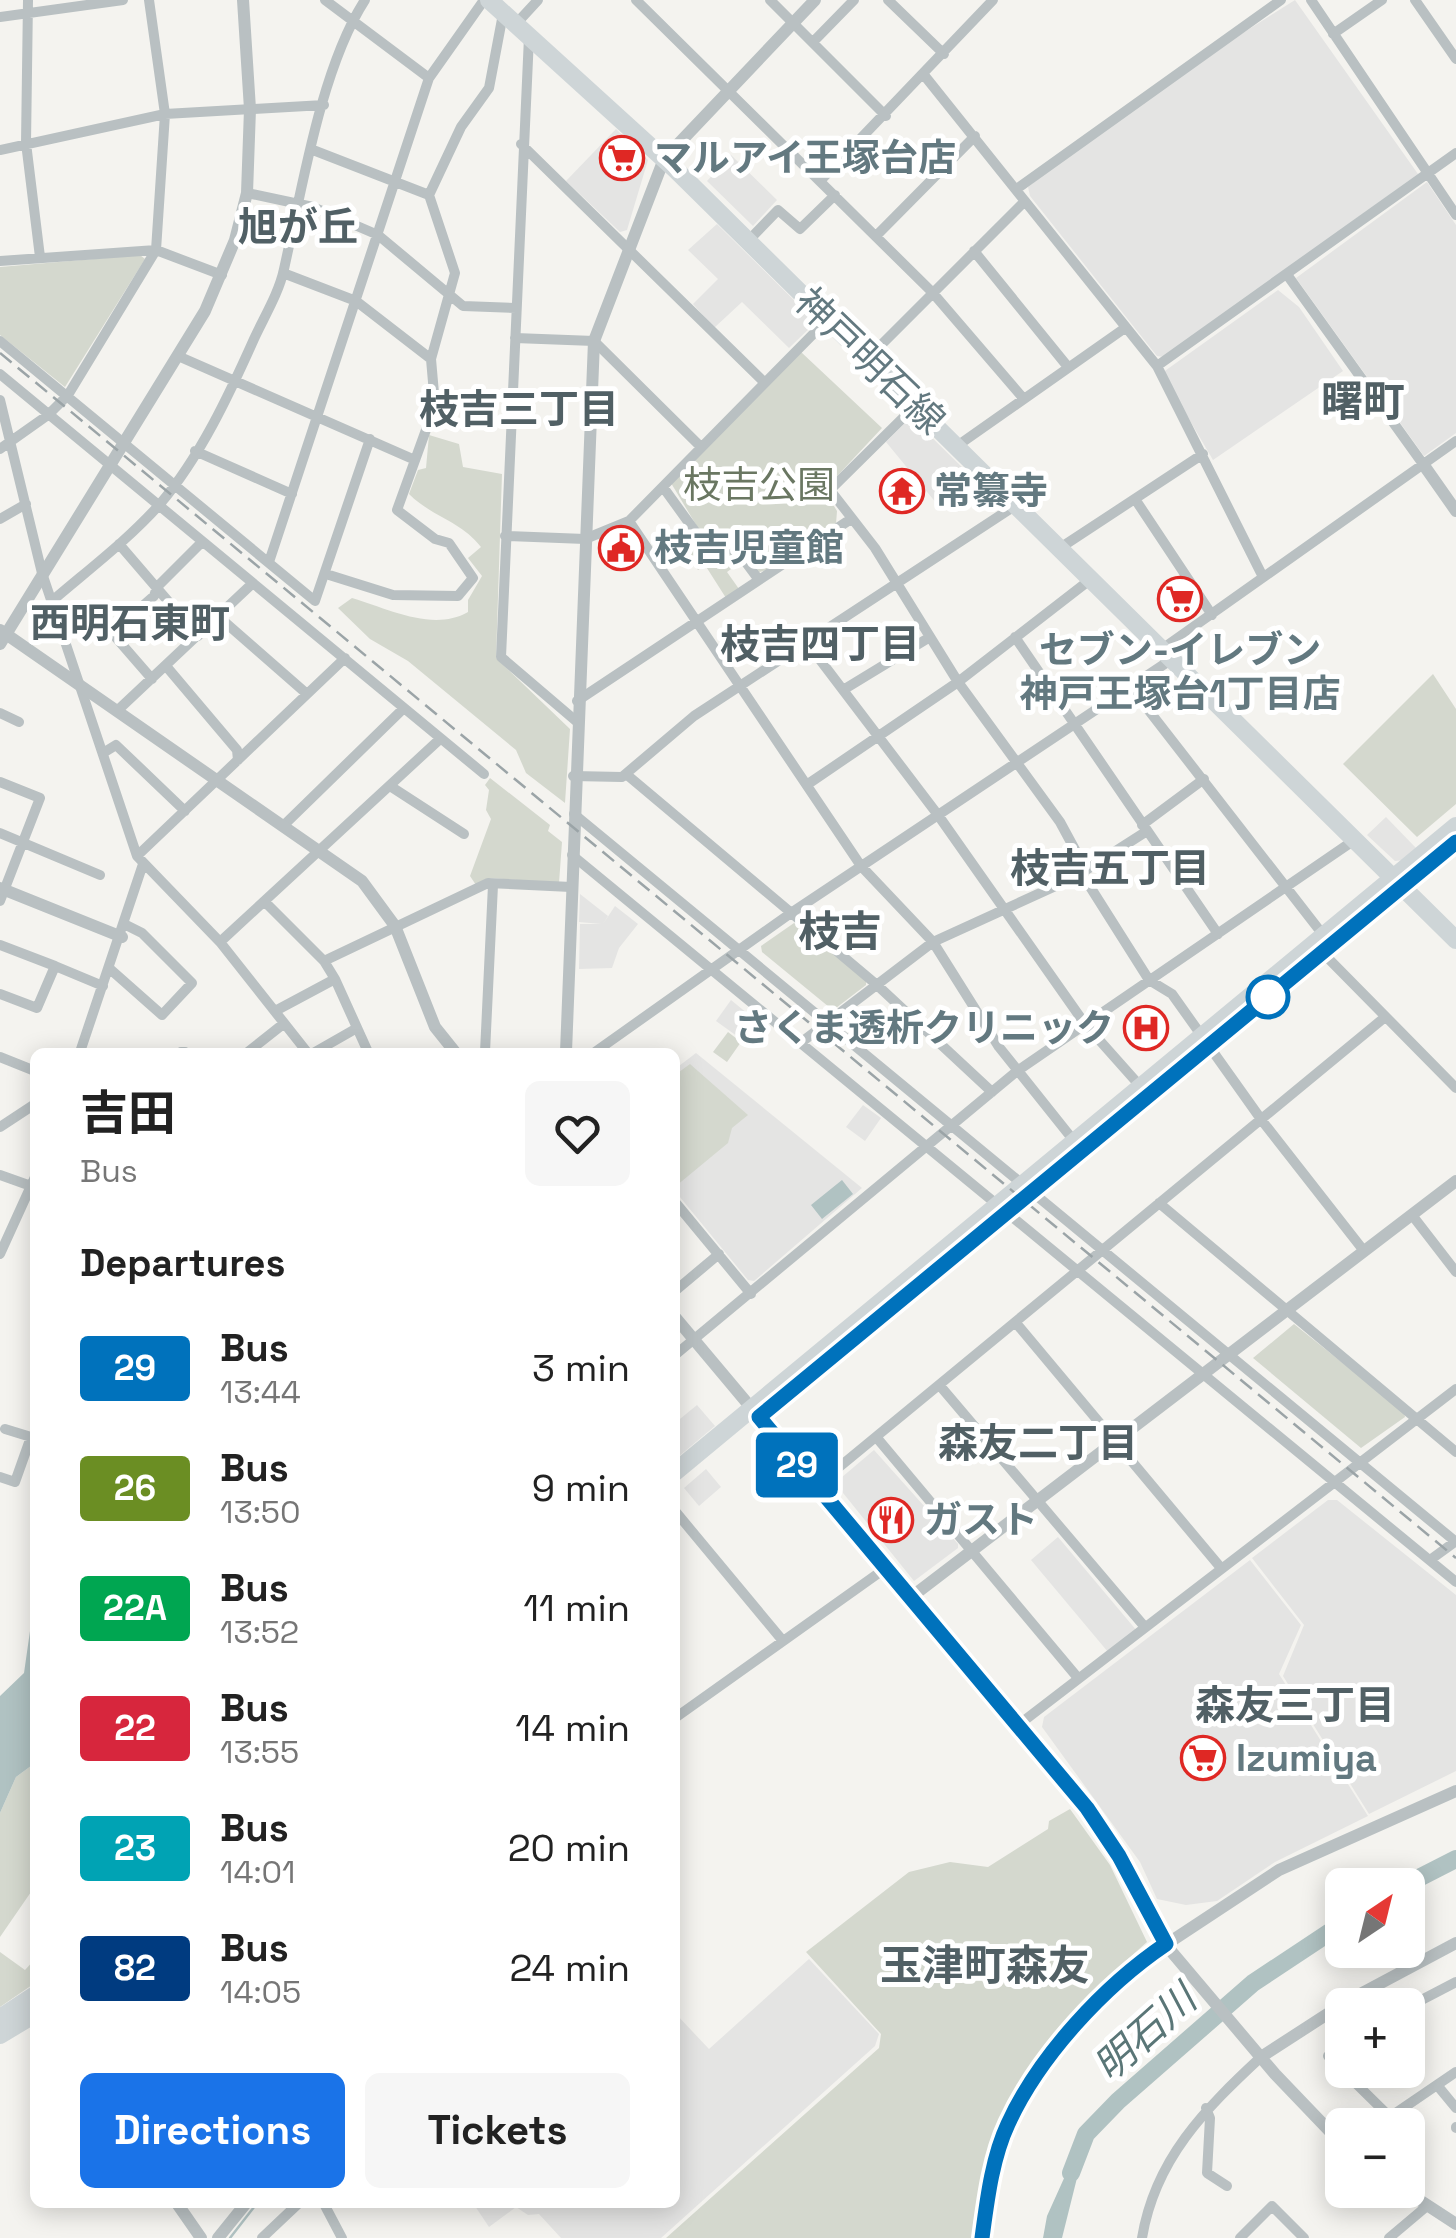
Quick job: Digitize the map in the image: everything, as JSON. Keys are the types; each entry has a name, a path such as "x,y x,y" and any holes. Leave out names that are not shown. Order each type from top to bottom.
{"main road":[{"name":"神戸明石線","path":"487,0 664,158 1456,940"},
{"path":"1396,884 1456,826"},
{"path":"680,1481 755,1413 1320,944 1456,842"},
{"path":"1077,1147 1142,1087 1206,1042"},
{"path":"680,1468 755,1413"},
{"path":"0,2018 30,2012"},
{"path":"0,2035 30,2013"}],"street":[{"path":"28,0 26,143 40,256"},
{"path":"0,17 122,0"},
{"path":"5,446 68,395 156,250 165,114 149,0"},
{"path":"243,0 250,110 247,193 222,274 178,356 2,636 80,684 362,881 395,926 435,1027 453,1048"},
{"path":"324,0 429,78"},
{"path":"52,601 158,506 235,382 283,274 296,203 324,105 352,20 365,0"},
{"path":"269,562 429,78 487,0"},
{"path":"326,574 393,595 458,596 473,578 450,542 435,539 397,510 435,405 432,359 455,273 429,195 461,127 489,88 516,25 538,0"},
{"path":"636,0 932,292 1022,398"},
{"path":"770,0 886,116"},
{"path":"566,1048 572,813 594,342 664,158 814,0"},
{"path":"812,42 854,0"},
{"path":"888,0 944,54"},
{"path":"820,182 993,0"},
{"path":"1018,188 1281,0"},
{"path":"1311,0 1456,215"},
{"path":"1333,34 1382,0"},
{"path":"1415,0 1456,59"},
{"path":"516,25 521,144 501,656 576,721"},
{"path":"924,75 1157,366 1263,577"},
{"path":"0,150 165,114 324,105"},
{"path":"876,236 975,136"},
{"path":"521,144 764,382"},
{"path":"312,150 429,195"},
{"path":"1157,366 1456,153"},
{"path":"247,193 296,203 378,235 463,306 516,308"},
{"path":"748,241 778,210 800,229 835,194"},
{"path":"868,358 1024,200"},
{"path":"0,261 156,250 222,274"},
{"path":"974,251 1068,367"},
{"path":"283,274 356,302 432,359"},
{"path":"1288,276 1456,512"},
{"path":"505,536 585,539 629,521 828,319"},
{"path":"957,446 1125,328"},
{"path":"514,338 594,342 701,447"},
{"path":"0,341 315,601 370,440"},
{"path":"178,356 415,460"},
{"path":"0,374 484,774"},
{"path":"0,400 5,446 26,504 42,573 140,860 220,942 277,1010 282,1026 303,1048"},
{"path":"916,405 830,490 896,582 958,682 1060,822 1084,872 1149,980 1172,994 1263,1122 1364,1250"},
{"path":"601,1048 860,866 1129,686 1212,614 1456,441"},
{"path":"195,452 292,494"},
{"path":"1060,548 1204,454"},
{"path":"663,487 697,534 740,553 759,580"},
{"path":"1136,498 1212,614"},
{"path":"0,519 26,504"},
{"path":"574,776 626,774 694,716 1016,505"},
{"path":"577,701 851,518"},
{"path":"629,521 860,866 934,942 1017,1070 1077,1147"},
{"path":"152,679 112,633 154,596 156,587 202,542"},
{"path":"118,544 198,636"},
{"path":"808,784 958,682 1091,579"},
{"path":"118,710 253,583"},
{"path":"219,617 307,694"},
{"path":"843,690 930,637"},
{"path":"1014,637 1218,934"},
{"path":"808,644 938,815 1085,1024 1142,1087"},
{"path":"81,1048 124,931 140,860 346,658"},
{"path":"166,666 237,750 238,760"},
{"path":"1129,686 1287,886 1320,944 1384,1018 1456,1088"},
{"path":"284,826 404,708"},
{"path":"0,714 19,722"},
{"path":"220,942 440,739"},
{"path":"102,752 116,745 186,812"},
{"path":"626,774 877,986 992,1092"},
{"path":"802,1041 934,942 1084,872 1204,778"},
{"path":"0,782 40,798 2,893 124,931 142,933 192,984 162,1016 110,969"},
{"path":"390,786 464,834"},
{"path":"572,813 1456,1541 1430,1560"},
{"path":"0,833 100,875"},
{"path":"680,1351 1017,1070 1353,841"},
{"path":"572,855 1456,1582"},
{"path":"324,961 493,885 571,887"},
{"path":"485,1048 493,885"},
{"path":"264,902 324,961 366,1048"},
{"path":"0,945 104,986"},
{"path":"0,994 37,1008 55,966"},
{"path":"277,1010 335,979"},
{"path":"814,1488 1263,1122 1384,1018"},
{"path":"253,1048 282,1026"},
{"path":"322,1048 357,1028"},
{"path":"0,1056 30,1069"},
{"path":"3,1122 30,1107"},
{"path":"0,1175 30,1188"},
{"path":"910,1598 1456,1180"},
{"path":"0,1254 30,1193"},
{"path":"1159,1203 1456,1452"},
{"path":"680,1208 751,1294"},
{"path":"1412,1215 1456,1272"},
{"path":"680,1287 719,1254"},
{"path":"1016,1322 1221,1568"},
{"path":"680,1323 1104,1832 1166,1944 1325,2126"},
{"path":"941,1387 1144,1626"},
{"path":"1017,1726 1456,1389"},
{"path":"5,1429 30,1437"},
{"path":"877,1438 1078,1678"},
{"path":"0,1478 15,1482 30,1440"},
{"path":"680,1517 783,1641"},
{"path":"680,1714 883,1570"},
{"path":"982,2238 1004,2134 1031,2084 1074,2028 1144,1959 1279,1870 1456,1791"},
{"path":"1142,2238 1156,2186 1170,2155 1206,2108 1262,2058 1349,2000 1455,1948"},
{"path":"1425,1998 1456,1982"},
{"path":"1361,2088 1390,2117 1456,2072"},
{"path":"1438,2085 1456,2108"},
{"path":"1206,2108 1210,2118 1207,2173 1227,2186"},
{"path":"1240,2238 1272,2206 1304,2238"},
{"path":"1389,2238 1427,2206 1456,2224"},
{"path":"180,2208 201,2238"},
{"path":"218,2238 242,2208"},
{"path":"262,2238 294,2208"},
{"path":"326,2208 342,2238"}],"shaded area":[{"path":"1295,0 1418,174 1164,357 1157,356 1030,196 1028,187 1153,90"},
{"path":"616,129 648,160 627,230 620,232 566,181"},
{"path":"731,155 777,200 753,226 707,181"},
{"path":"1427,182 1456,225 1456,433 1424,456 1296,278"},
{"path":"717,224 813,319 813,325 789,348 742,302 714,328 693,304 718,279 688,250"},
{"path":"1278,290 1299,307 1343,371 1213,460 1162,373"},
{"path":"911,417 972,477 945,503 937,504 886,442"},
{"path":"1386,817 1417,849 1404,860 1395,861 1367,835"},
{"path":"580,894 608,916 603,924 615,906 638,924 619,948 612,968 579,969 580,924 601,924 579,922"},
{"path":"731,1000 759,1023 741,1039 716,1021"},
{"path":"696,1053 862,1188 754,1281 748,1280 680,1197 680,1065"},
{"path":"863,1105 881,1118 865,1141 846,1127"},
{"path":"842,1180 853,1194 822,1219 811,1205"},
{"path":"697,1405 715,1426 680,1455 680,1419"},
{"path":"874,1450 958,1544 958,1548 914,1581 835,1483"},
{"path":"706,1469 721,1487 699,1506 684,1488"},
{"path":"1328,1500 1337,1500 1456,1595 1456,1771 1369,1814 1283,1676 1304,1625 1252,1558"},
{"path":"1058,1537 1137,1631 1108,1652 1031,1560"},
{"path":"1250,1560 1301,1625 1279,1674 1368,1816 1275,1862 1217,1901 1186,1905 1157,1899 1140,1862 1042,1727 1044,1717"},
{"path":"30,1631 30,1767 16,1777 0,1813 0,1696 24,1673"},
{"path":"809,1959 879,2034 875,2046 661,2238 561,2238 539,2214 528,2215 518,2208 680,2208 680,2018 709,2049"},
{"path":"1079,2145 1077,2178 1062,2238 1043,2238 1047,2216"},
{"path":"476,2208 515,2208 489,2227"}],"green space":[{"path":"140,255 145,259 65,387 0,335 0,267"},
{"name":"枝吉公園","path":"801,352 882,428 824,490 837,511 836,524 768,570 759,572 744,548 736,552 742,561 727,572 739,589 726,598 705,565 698,570 685,552 704,538 671,483"},
{"path":"429,435 459,444 463,467 502,474 496,658 570,729 565,803 526,773 516,750 408,661 370,639 338,608 352,598 426,619 454,618 468,612 468,600 482,576 468,558 481,547 465,531 409,494 418,470 426,468"},
{"path":"1433,674 1456,709 1456,804 1417,837 1343,764"},
{"path":"490,778 550,825 548,831 562,842 559,883 491,878 476,885 470,876 491,819 486,810 489,790 485,785"},
{"path":"794,923 866,980 866,985 836,1008 829,1007 762,952 761,946"},
{"path":"728,1032 741,1042 727,1062 713,1052"},
{"path":"690,1064 748,1115 732,1128 728,1143 680,1183 680,1071"},
{"path":"1294,1324 1404,1412 1405,1417 1361,1448 1253,1358"},
{"path":"30,1767 30,1893 0,1937 0,1813 16,1777"},
{"path":"1070,1809 1110,1865 1147,1942 1079,2007 1028,2072 993,2145 972,2238 666,2238 879,2048 881,2034 806,1952 909,1872 950,1862 988,1867 1048,1829 1049,1821"},
{"path":"0,1952 25,1970 30,1964 30,1986 0,2007"}],"waterway":[{"name":"明石川","path":"1425,1875 1456,1859"},
{"name":"明石川","path":"1071,2173 1086,2134 1118,2101 1253,1983 1325,1935"},
{"path":"230,2238 253,2208"}],"railway":[{"path":"0,353 1456,1558"}],"bus line":[{"name":"29","path":"982,2238 1004,2134 1031,2084 1074,2028 1144,1959 1166,1944 1119,1856 1087,1808 814,1488 759,1417 1456,842"}],"place":[{"name":"マルアイ王塚台店","path":"622,158"},
{"name":"常纂寺","path":"902,491"},
{"name":"枝吉児童館","path":"621,548"},
{"name":"セブン-イレブン 神戸王塚台1丁目店","path":"1180,599"},
{"name":"さくま透析クリニック","path":"1146,1028"},
{"name":"ガスト","path":"891,1520"},
{"name":"Izumiya","path":"1203,1758"}],"district":[{"name":"旭が丘","path":"298,227"},
{"name":"曙町","path":"1363,401"},
{"name":"枝吉三丁目","path":"519,409"},
{"name":"西明石東町","path":"130,623"},
{"name":"枝吉四丁目","path":"820,644"},
{"name":"枝吉五丁目","path":"1110,868"},
{"name":"枝吉","path":"840,931"},
{"name":"森友二丁目","path":"1038,1443"},
{"name":"森友三丁目","path":"1295,1705"},
{"name":"玉津町森友","path":"985,1965"}]}
